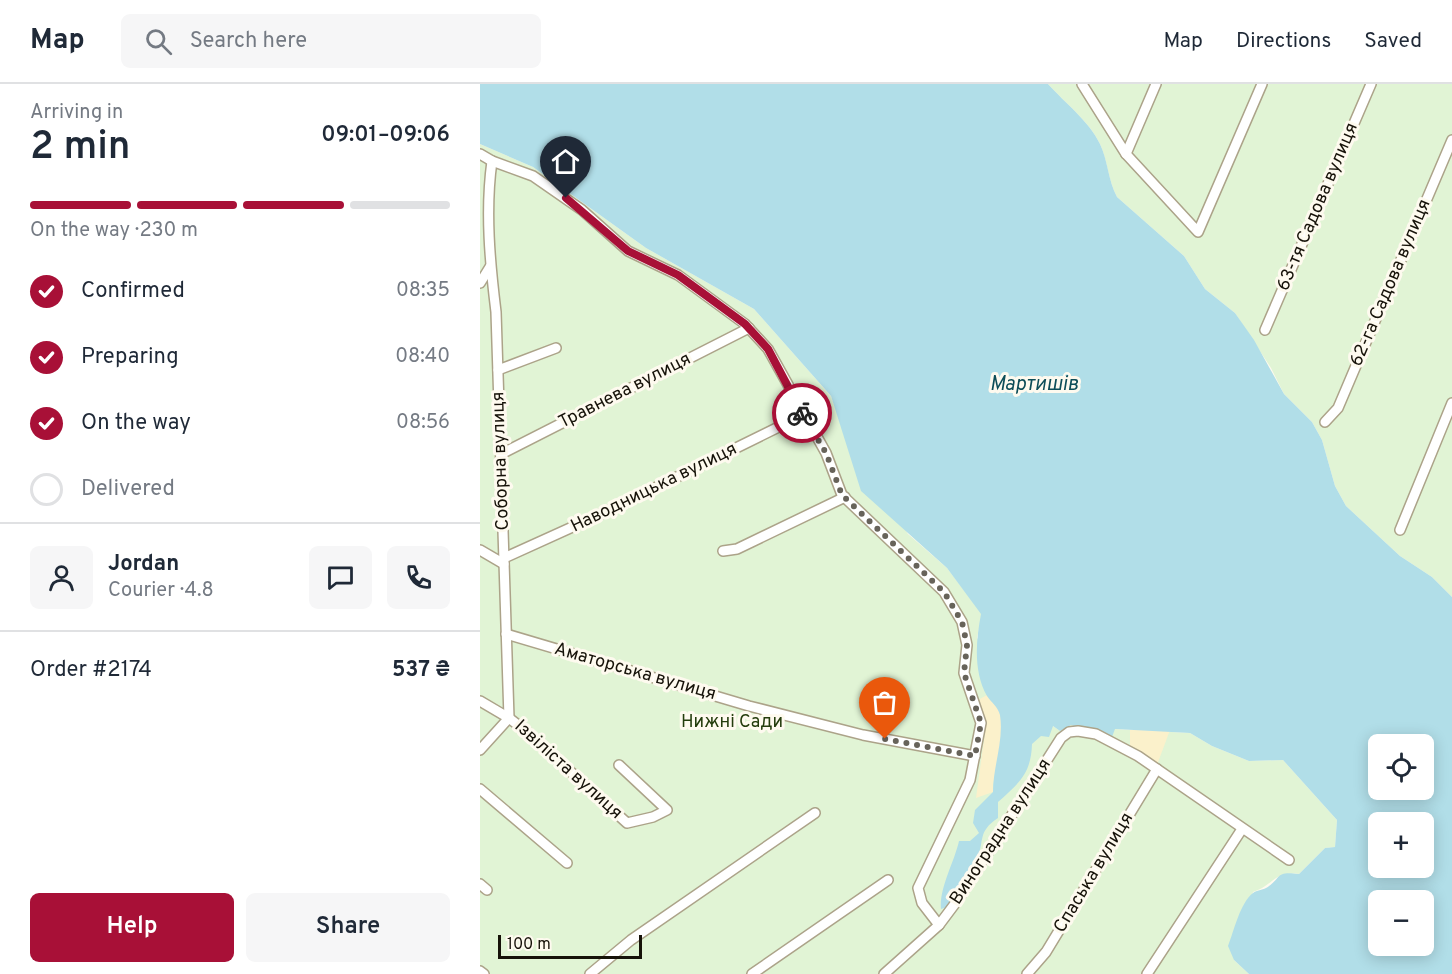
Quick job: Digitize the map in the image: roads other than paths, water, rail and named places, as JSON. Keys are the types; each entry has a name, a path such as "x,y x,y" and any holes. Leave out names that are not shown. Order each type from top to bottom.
{"street":[{"path":"1082,84 1126,154 1197,232 1262,84"},
{"path":"1126,154 1156,84"},
{"name":"63-тя Садова вулиця","path":"1265,330 1371,84"},
{"name":"62-га Садова вулиця","path":"1324,422 1338,408 1452,140"},
{"path":"480,154 492,161 533,176 582,210 628,251 678,275 749,328 768,349 826,453 845,497 944,592 962,622 967,645 964,673 981,723 970,780 918,888 922,903 939,925"},
{"name":"Соборна вулиця","path":"492,161 489,184 490,267 498,370 509,718"},
{"path":"480,283 490,267"},
{"name":"Травнева вулиця","path":"501,454 749,328"},
{"path":"498,370 556,348"},
{"path":"1400,530 1452,403"},
{"name":"Наводницька вулиця","path":"504,561 803,415"},
{"path":"723,551 737,549 845,497"},
{"path":"480,550 504,561"},
{"name":"Аматорська вулиця","path":"506,634 749,706 863,735 975,756"},
{"path":"480,701 509,718 480,750"},
{"name":"Ізвіліста вулиця","path":"509,718 627,823 653,817 667,810 619,765"},
{"name":"Виноградна вулиця","path":"884,974 939,925 957,901 1061,738 1069,732 1078,730 1096,734 1157,769"},
{"path":"1157,769 1289,860"},
{"name":"Спаська вулиця","path":"1027,974 1046,952 1157,769"},
{"path":"480,789 567,863"},
{"path":"590,974 631,940 815,813"},
{"path":"1147,974 1242,829"},
{"path":"752,974 888,880"},
{"path":"480,971 484,974"}],"water":[{"name":"Мартишів","path":"480,84 1048,84 1083,120 1100,144 1117,197 1184,256 1205,289 1235,313 1254,340 1284,394 1312,422 1322,440 1335,486 1346,506 1400,556 1432,577 1452,597 1452,974 1249,974 1234,960 1228,946 1244,903 1253,893 1266,888 1282,874 1299,874 1325,848 1335,847 1337,820 1283,760 1249,761 1212,746 1190,733 1115,729 1112,737 1071,725 1060,731 1053,726 1049,737 1041,736 1032,744 1026,771 1018,783 998,802 998,818 984,832 972,871 950,906 941,909 944,884 959,841 970,841 979,833 973,823 975,810 993,792 1000,744 1000,715 987,696 979,676 977,645 981,614 947,568 861,491 831,396 754,309 646,248 533,167 480,144"}],"park label":[{"name":"Нижні Сади","path":"732,722"}]}
